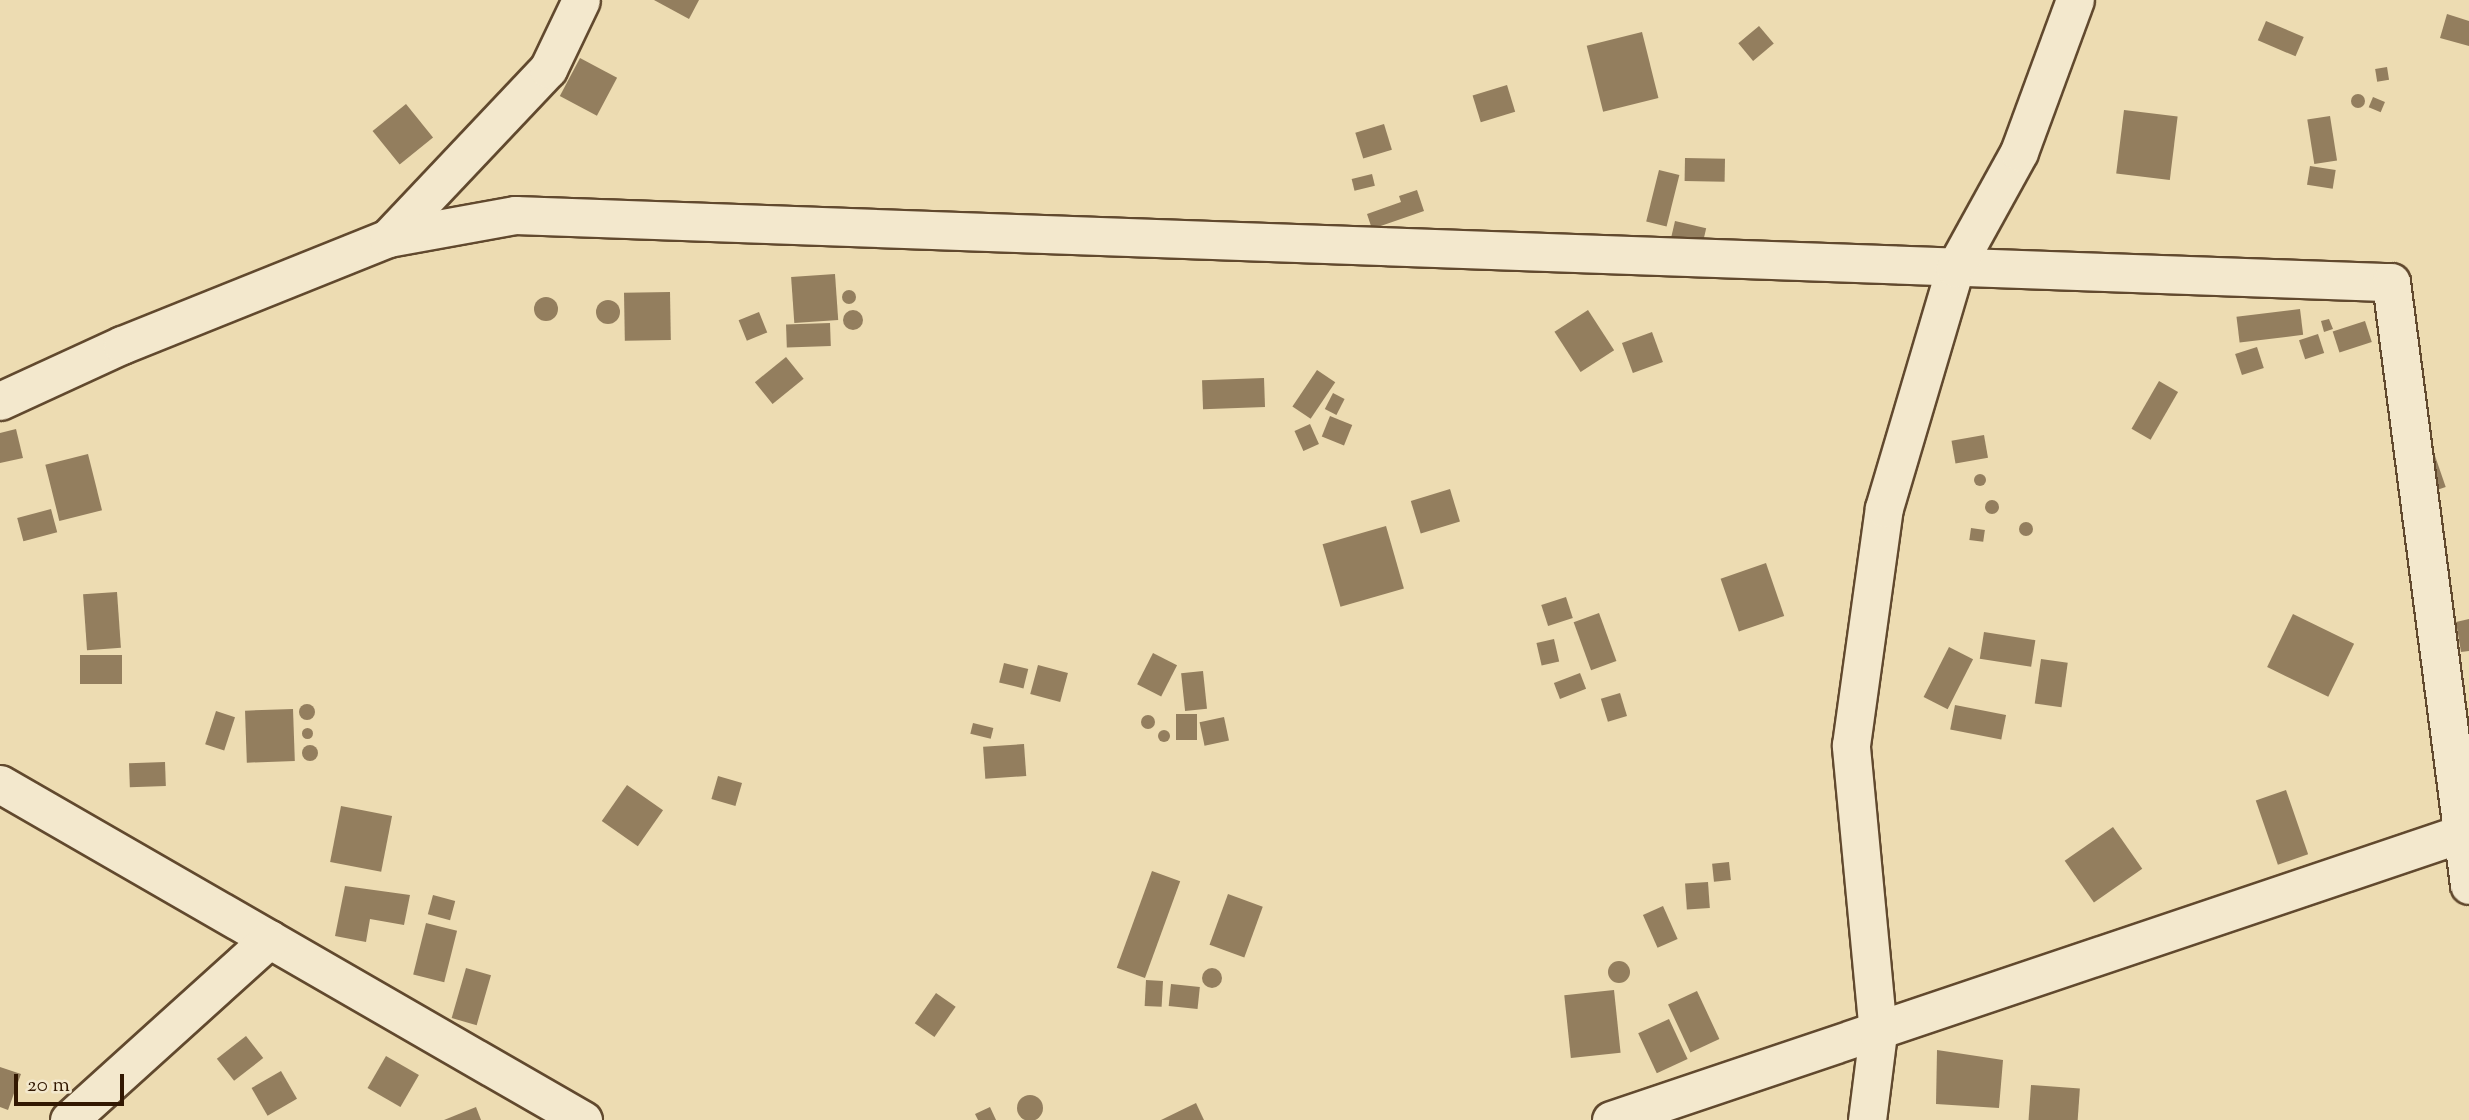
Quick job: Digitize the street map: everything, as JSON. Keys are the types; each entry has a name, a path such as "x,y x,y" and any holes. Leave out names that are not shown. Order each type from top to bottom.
{"street":[{"path":"388,238 548,69 581,0"},
{"path":"1867,1120 1878,1033 1851,745 1884,508 1955,268 2019,152 2075,0"},
{"path":"0,401 122,345 388,238 515,215 2391,282 2466,832 2469,885"},
{"path":"0,784 583,1120"},
{"path":"1611,1120 1878,1033 2466,832"},
{"path":"69,1120 269,939"}],"building":[{"path":"654,0 699,0 689,19"},
{"path":"2447,14 2469,21 2469,46 2440,38"},
{"path":"2266,21 2304,37 2296,56 2258,40"},
{"path":"1759,26 1774,44 1753,61 1738,43"},
{"path":"1642,32 1658,98 1603,112 1587,46"},
{"path":"580,58 617,78 597,116 560,96"},
{"path":"2387,67 2389,80 2377,82 2375,69"},
{"path":"1507,85 1515,112 1481,122 1473,96"},
{"path":"2355,94 2361,94 2365,101 2361,108 2355,108 2351,104 2351,98"},
{"path":"2373,97 2385,102 2381,112 2369,107"},
{"path":"406,104 433,137 400,164 373,131"},
{"path":"2124,110 2178,117 2170,180 2116,174"},
{"path":"2330,116 2337,160 2314,164 2307,120"},
{"path":"1384,124 1392,150 1363,159 1355,133"},
{"path":"1685,158 1725,159 1725,182 1685,181"},
{"path":"2310,166 2336,170 2333,189 2307,185"},
{"path":"1659,170 1679,175 1667,227 1646,221"},
{"path":"1372,174 1375,186 1355,191 1352,179"},
{"path":"1417,190 1424,211 1372,229 1367,214 1401,202 1399,196"},
{"path":"1675,221 1706,228 1702,246 1671,239"},
{"path":"835,274 838,320 794,323 791,277"},
{"path":"849,290 854,292 854,302 849,304 844,302 842,297 844,292"},
{"path":"670,292 671,340 625,341 624,293"},
{"path":"546,297 555,300 558,309 555,318 546,321 537,318 534,309 537,300"},
{"path":"608,300 619,307 620,312 613,323 608,324 597,317 596,312 603,301"},
{"path":"2300,309 2303,335 2240,343 2236,317"},
{"path":"853,310 860,313 863,320 860,327 853,330 846,327 843,320 846,313"},
{"path":"1588,310 1614,350 1581,372 1554,332"},
{"path":"759,312 767,332 747,341 739,320"},
{"path":"2329,319 2333,329 2324,332 2321,321"},
{"path":"2365,321 2372,342 2339,352 2333,332"},
{"path":"830,323 831,346 787,348 786,325"},
{"path":"1652,332 1663,362 1633,373 1622,343"},
{"path":"2318,334 2324,353 2305,359 2299,340"},
{"path":"2257,347 2264,368 2242,375 2235,354"},
{"path":"786,357 804,379 773,404 755,382"},
{"path":"1317,370 1335,382 1311,419 1292,406"},
{"path":"1264,378 1265,407 1203,409 1202,380"},
{"path":"2159,381 2178,392 2151,440 2132,429"},
{"path":"1333,393 1345,399 1336,415 1325,409"},
{"path":"1330,416 1352,425 1344,445 1322,436"},
{"path":"1310,424 1319,444 1303,451 1294,431"},
{"path":"16,429 23,458 0,463 0,433"},
{"path":"1984,435 1988,458 1955,463 1952,441"},
{"path":"2433,450 2446,487 2410,499 2397,462"},
{"path":"88,454 102,510 59,521 45,465"},
{"path":"1980,474 1986,480 1980,486 1974,480"},
{"path":"1450,489 1460,522 1421,534 1411,501"},
{"path":"1989,500 1995,500 1999,507 1995,514 1989,514 1985,510 1985,504"},
{"path":"51,509 57,532 23,541 17,518"},
{"path":"2026,522 2031,524 2031,534 2026,536 2021,534 2019,529 2021,524"},
{"path":"1386,526 1404,588 1340,607 1323,544"},
{"path":"1971,528 1985,530 1983,542 1969,540"},
{"path":"1766,563 1784,616 1739,632 1721,579"},
{"path":"117,592 121,648 87,650 83,594"},
{"path":"1566,597 1573,618 1548,626 1541,605"},
{"path":"1599,613 1616,661 1591,670 1574,622"},
{"path":"2293,614 2354,644 2328,697 2267,667"},
{"path":"2469,619 2469,651 2461,652 2456,622"},
{"path":"1984,632 2035,640 2031,667 1980,659"},
{"path":"1554,639 1559,661 1542,665 1536,643"},
{"path":"1949,647 1973,659 1948,709 1924,697"},
{"path":"1153,653 1177,665 1161,696 1137,684"},
{"path":"80,655 122,655 122,684 80,684"},
{"path":"2041,659 2068,663 2061,707 2035,704"},
{"path":"1004,663 1028,669 1023,688 999,682"},
{"path":"1038,665 1068,673 1060,702 1030,694"},
{"path":"1203,671 1207,709 1185,711 1181,673"},
{"path":"1580,673 1586,689 1560,699 1554,683"},
{"path":"1620,693 1627,716 1608,722 1601,699"},
{"path":"307,704 313,706 313,718 307,720 301,718 299,712 301,706"},
{"path":"1955,705 2006,715 2001,739 1950,730"},
{"path":"293,709 295,761 247,763 245,711"},
{"path":"216,711 235,717 224,750 205,744"},
{"path":"1176,714 1197,714 1197,740 1176,740"},
{"path":"1148,715 1153,717 1153,727 1148,729 1143,727 1141,722 1143,717"},
{"path":"1224,717 1229,740 1205,746 1200,722"},
{"path":"973,723 993,728 991,739 970,734"},
{"path":"307,727 313,733 307,739 301,733"},
{"path":"1159,731 1169,731 1169,741 1159,741"},
{"path":"1024,744 1026,776 985,779 983,747"},
{"path":"310,745 318,753 310,761 302,753"},
{"path":"165,762 166,786 130,787 129,763"},
{"path":"718,776 742,783 735,806 711,799"},
{"path":"627,785 663,810 638,846 602,821"},
{"path":"2286,790 2308,854 2278,865 2256,800"},
{"path":"341,806 392,816 381,872 330,862"},
{"path":"2113,827 2142,869 2094,903 2065,861"},
{"path":"1729,862 1731,880 1714,882 1712,864"},
{"path":"1152,871 1180,881 1145,978 1117,968"},
{"path":"1708,882 1710,908 1687,910 1685,884"},
{"path":"345,886 410,895 404,925 370,919 366,942 335,936"},
{"path":"1228,894 1263,907 1244,957 1210,945"},
{"path":"433,895 455,901 450,920 428,914"},
{"path":"1663,906 1678,939 1658,948 1643,915"},
{"path":"426,923 457,931 444,982 413,974"},
{"path":"1619,961 1627,964 1630,972 1627,980 1619,983 1611,980 1608,972 1611,964"},
{"path":"466,968 491,975 477,1025 452,1018"},
{"path":"1212,968 1219,971 1222,978 1219,985 1212,988 1205,985 1202,978 1205,971"},
{"path":"1146,980 1163,981 1162,1007 1145,1006"},
{"path":"1171,984 1200,987 1198,1009 1169,1006"},
{"path":"1614,990 1621,1053 1571,1058 1564,995"},
{"path":"1697,991 1719,1039 1690,1053 1668,1005"},
{"path":"936,993 956,1007 934,1037 915,1023"},
{"path":"1669,1019 1688,1059 1657,1073 1638,1033"},
{"path":"246,1036 263,1058 234,1081 217,1059"},
{"path":"1937,1050 2003,1060 1999,1108 1936,1104"},
{"path":"386,1056 419,1075 400,1107 367,1088"},
{"path":"0,1067 21,1074 8,1110 0,1107"},
{"path":"281,1071 297,1099 268,1116 252,1088"},
{"path":"2031,1085 2080,1088 2078,1120 2029,1120"},
{"path":"1030,1095 1039,1099 1043,1108 1039,1117 1030,1121 1021,1117 1017,1108 1021,1099"},
{"path":"1196,1103 1204,1120 1161,1120"},
{"path":"476,1107 481,1120 444,1120"},
{"path":"990,1107 996,1120 978,1120 975,1114"}]}
